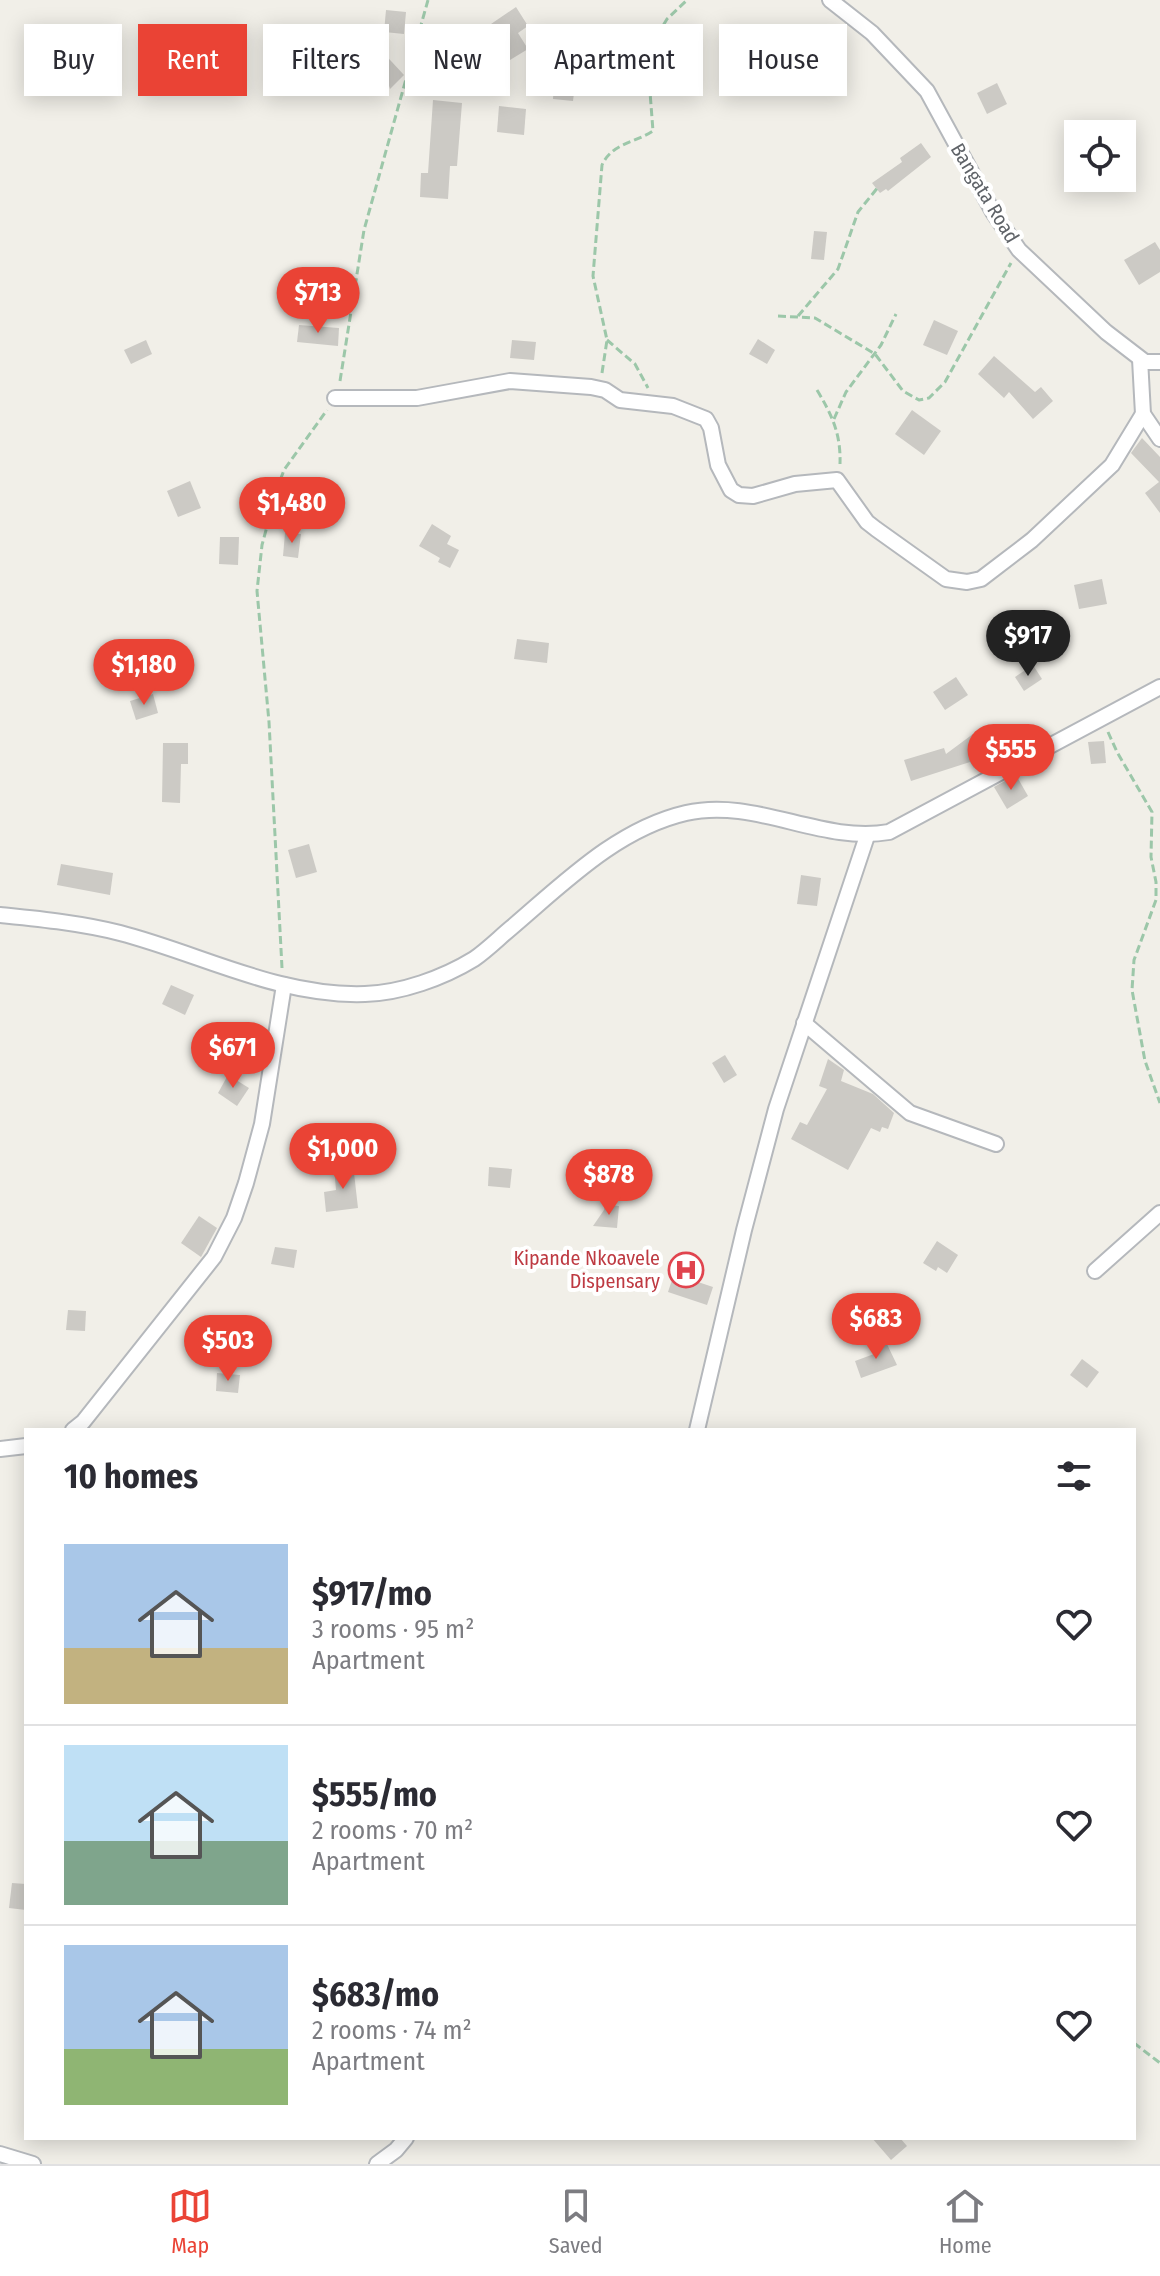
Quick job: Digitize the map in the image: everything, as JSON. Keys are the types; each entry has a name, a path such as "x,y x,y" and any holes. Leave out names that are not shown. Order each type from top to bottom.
{"street":[{"name":"Bangata Road","path":"830,0 883,43 927,91 993,212 1019,250 1106,332 1140,359 1160,362"},
{"path":"1140,359 1143,411 1160,439"},
{"path":"335,398 417,398 510,381 598,388 620,400 673,406 706,419 711,428 718,465 731,490 739,495 753,496 795,484 837,480 867,522 940,575 967,582 981,579 1001,566 1062,514 1112,465 1143,411"},
{"path":"1143,411 1160,416"},
{"path":"0,915 119,933 284,985 366,994 400,989 474,958 602,853 642,828 687,812 717,809 745,811 867,836 889,832 1160,687"},
{"path":"697,1428 776,1109 867,836"},
{"path":"76,1428 214,1257 234,1218 262,1124 284,985"},
{"path":"804,1023 910,1113 996,1144"},
{"path":"1095,1271 1160,1213"},
{"path":"0,1450 24,1446"},
{"path":"377,2164 404,2140"},
{"path":"0,2154 33,2164"}],"path":[{"path":"284,985 269,722 257,591 262,545 272,502 284,470 335,398 348,341 364,230 428,0"},
{"path":"598,388 607,340 593,276 602,165 606,155 614,149 653,131 647,53 667,19 687,0"},
{"path":"798,316 838,269 858,212 879,186"},
{"path":"778,316 815,318 875,354 903,391 919,400 929,398 945,382 1019,250"},
{"path":"834,419 854,379 875,354 896,314"},
{"path":"607,340 635,364 653,402"},
{"path":"817,390 834,419 841,449 837,480"},
{"path":"1103,719 1117,752 1152,812 1151,857 1156,900 1134,960 1132,990 1145,1061 1160,1103"},
{"path":"1136,2045 1160,2063"}],"building":[{"path":"516,7 527,24 518,33 526,50 510,60 510,24 491,24"},
{"path":"386,10 406,12 404,34 389,32 389,24 385,24"},
{"path":"389,59 404,75 390,89 389,86"},
{"path":"997,83 1007,104 987,114 977,93"},
{"path":"553,96 574,96 573,101 553,99"},
{"path":"433,100 462,103 457,166 450,166 448,199 420,197 421,173 428,173"},
{"path":"499,106 526,109 524,135 497,132"},
{"path":"921,143 931,157 888,191 886,189 880,193 872,183 902,162 900,158"},
{"path":"814,231 827,232 824,260 811,259"},
{"path":"1155,242 1160,250 1160,272 1139,285 1124,260"},
{"path":"934,320 958,331 947,355 923,345"},
{"path":"299,325 339,328 338,346 297,342"},
{"path":"758,339 775,350 767,364 749,354"},
{"path":"146,340 152,354 131,364 124,350"},
{"path":"512,340 536,342 534,360 510,358"},
{"path":"994,356 1035,392 1041,387 1053,401 1033,419 1009,392 1004,398 978,374"},
{"path":"912,410 941,431 924,455 895,434"},
{"path":"1142,438 1160,457 1160,513 1145,493 1159,482 1131,453"},
{"path":"190,481 201,508 178,517 167,491"},
{"path":"246,494 266,497 263,519 246,517"},
{"path":"432,524 451,536 447,544 459,550 450,568 419,546"},
{"path":"285,533 301,534 298,558 283,556"},
{"path":"220,537 239,537 238,565 219,564"},
{"path":"1102,579 1107,604 1079,609 1074,585"},
{"path":"517,639 549,643 547,663 514,659"},
{"path":"1033,665 1042,679 1024,691 1015,677"},
{"path":"956,677 968,695 945,710 933,692"},
{"path":"153,694 158,713 136,720 130,701"},
{"path":"973,734 990,755 974,768 970,762 911,781 904,760 944,748 946,754"},
{"path":"1104,741 1106,763 1091,764 1088,742"},
{"path":"163,743 188,743 188,764 181,764 180,803 162,802"},
{"path":"1016,775 1028,796 1007,809 994,787"},
{"path":"309,844 317,872 296,878 288,850"},
{"path":"61,864 113,873 110,895 57,885"},
{"path":"801,875 821,878 817,906 797,904"},
{"path":"171,985 194,995 185,1015 162,1004"},
{"path":"725,1055 737,1075 724,1083 712,1063"},
{"path":"828,1059 844,1070 841,1081 873,1094 894,1113 888,1129 882,1127 880,1132 871,1128 848,1170 791,1139 800,1122 807,1125 827,1089 819,1086"},
{"path":"228,1075 249,1088 237,1106 218,1093"},
{"path":"353,1164 358,1208 326,1212 324,1192 336,1190 334,1167"},
{"path":"489,1167 512,1169 510,1188 488,1186"},
{"path":"605,1205 619,1206 617,1228 593,1226"},
{"path":"199,1216 217,1228 201,1257 181,1243"},
{"path":"937,1241 958,1255 947,1273 923,1263"},
{"path":"275,1247 297,1250 294,1268 271,1264"},
{"name":"Kipande Nkoavele Dispensary","path":"681,1253 699,1259 692,1280 713,1287 707,1305 668,1292"},
{"path":"68,1310 86,1311 85,1331 66,1330"},
{"path":"886,1342 897,1365 861,1378 855,1361 874,1354 872,1349"},
{"path":"1082,1359 1099,1372 1087,1388 1070,1375"},
{"path":"217,1373 240,1375 238,1393 216,1391"},
{"path":"12,1883 24,1884 24,1910 9,1908"},
{"path":"874,2140 902,2140 907,2146 891,2160"}],"place":[{"name":"Kipande Nkoavele Dispensary","path":"686,1270"}]}
